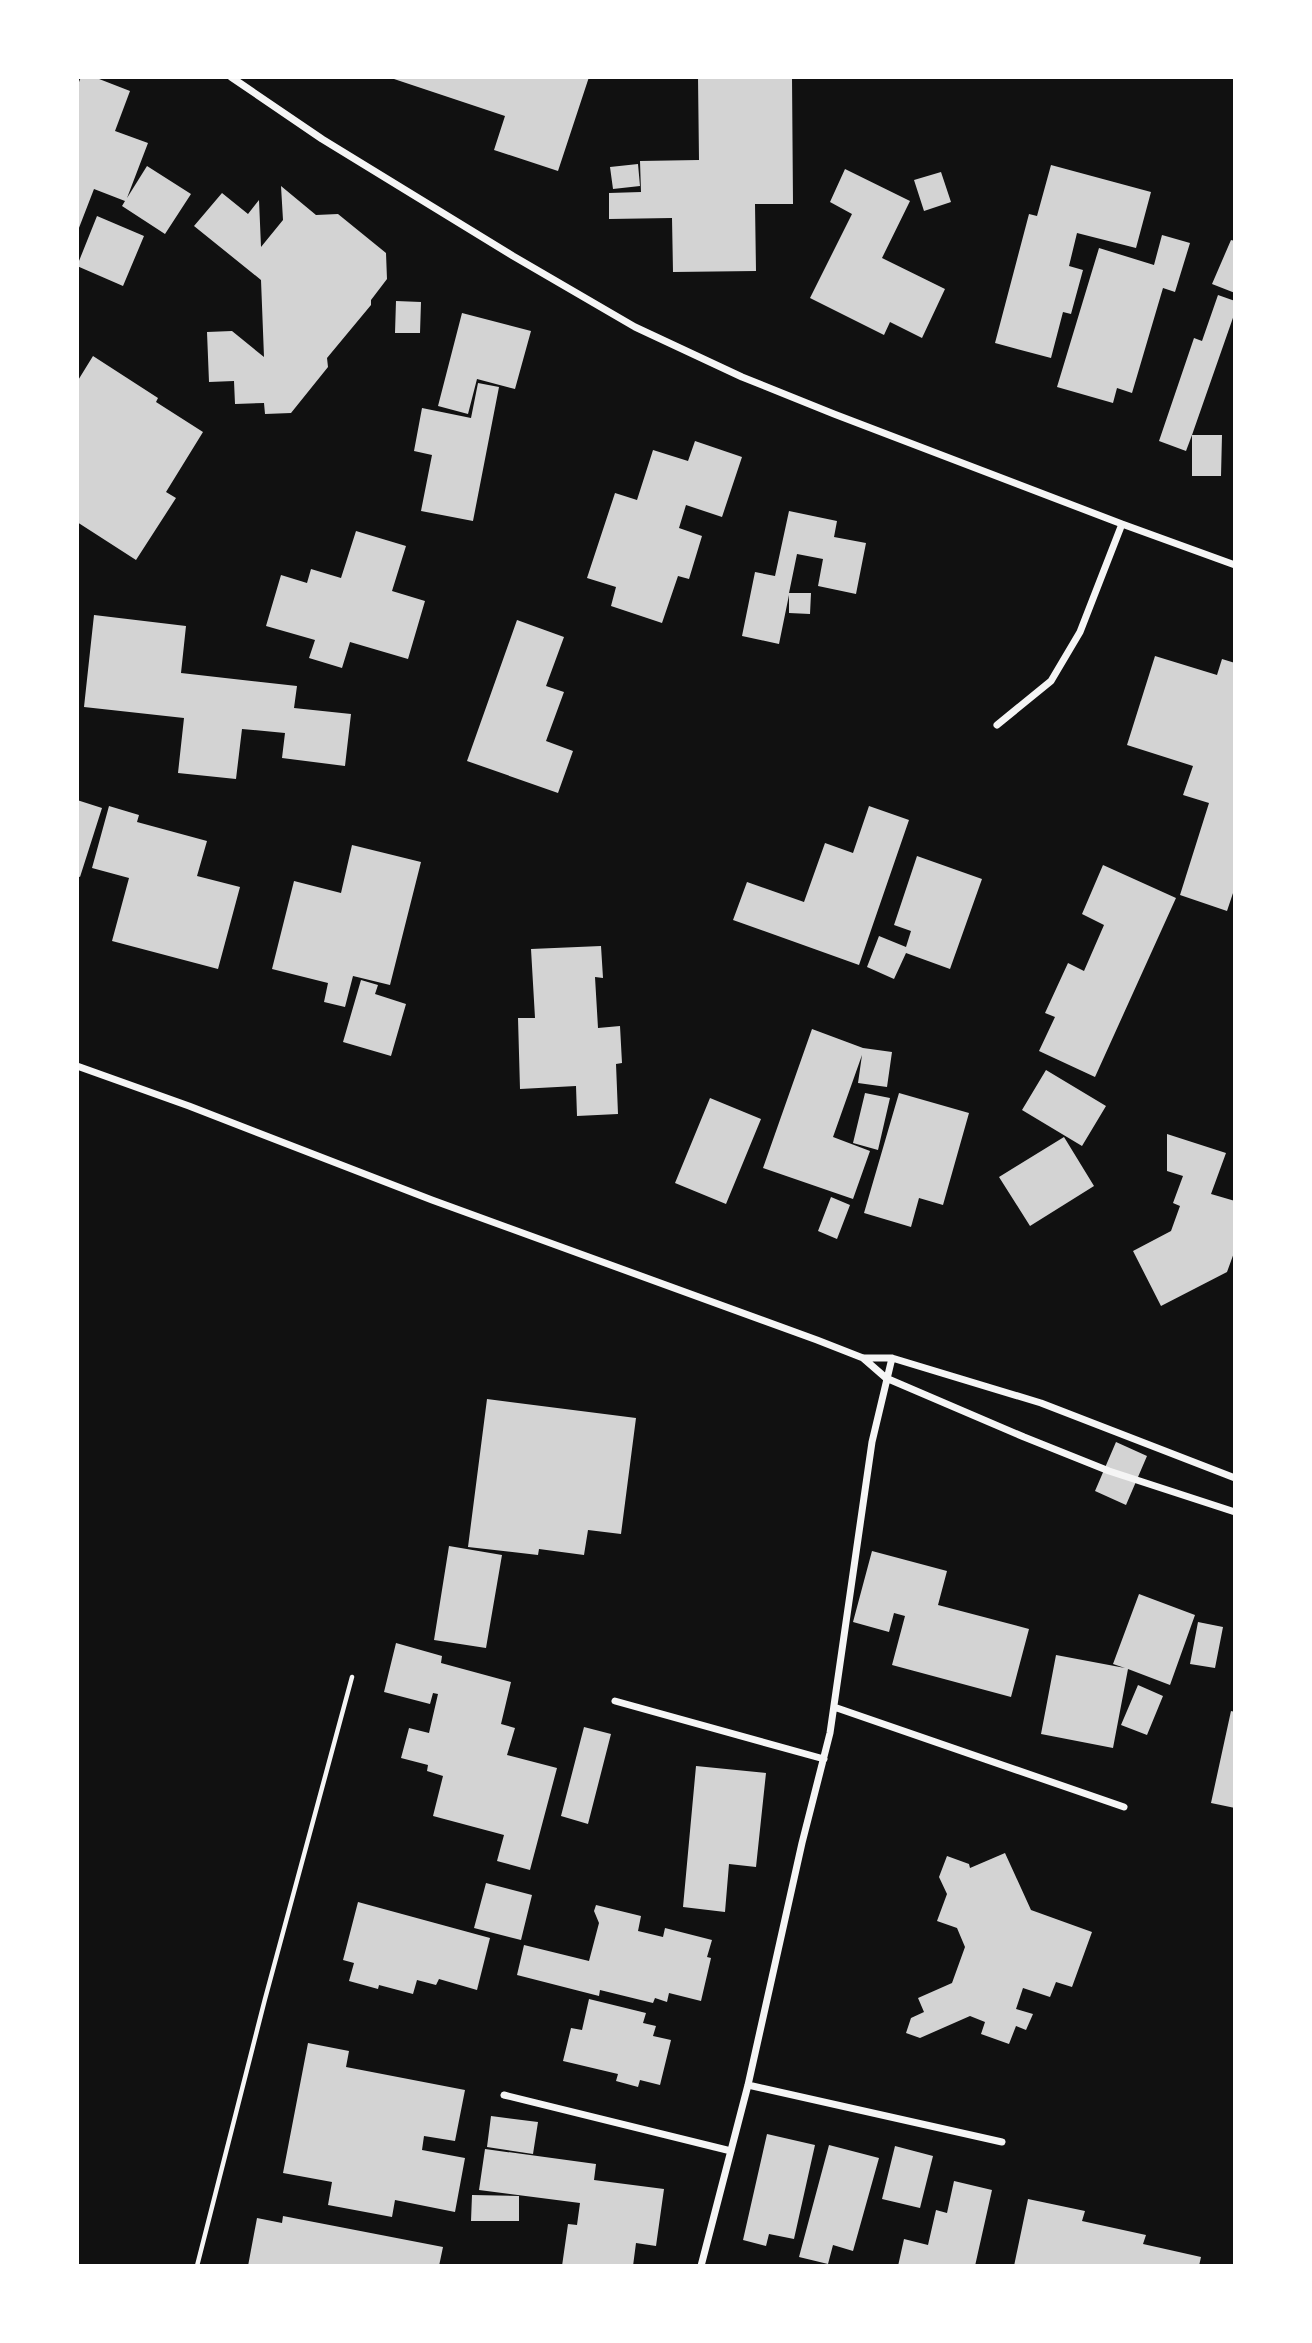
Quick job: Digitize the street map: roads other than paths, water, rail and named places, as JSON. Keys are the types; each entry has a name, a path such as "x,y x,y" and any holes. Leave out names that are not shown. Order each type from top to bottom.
{"street":[{"path":"231,77 322,139 635,327 742,377 834,414 1235,565"},
{"path":"998,725 1051,681 1080,632 1122,524"},
{"path":"77,1066 863,1358 892,1358 1041,1403 1235,1478"},
{"path":"863,1358 886,1378 958,1410 1109,1471 1235,1512"},
{"path":"701,2266 748,2085 802,1843 824,1759 834,1707 870,1454 892,1358"},
{"path":"615,1701 824,1759"},
{"path":"834,1707 1124,1807"},
{"path":"748,2085 1002,2142"},
{"path":"504,2095 731,2151"}]}
